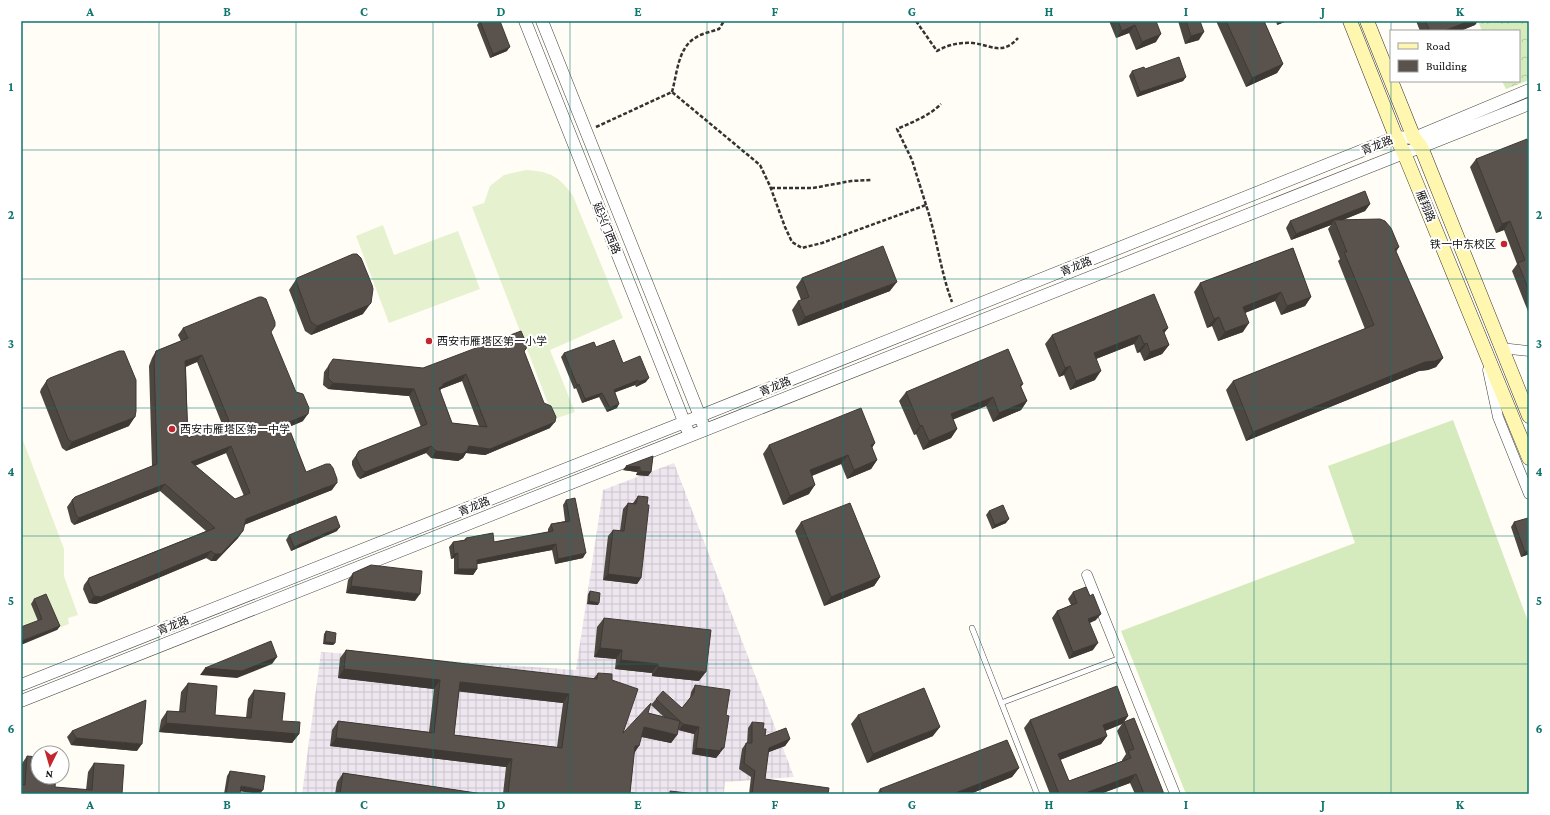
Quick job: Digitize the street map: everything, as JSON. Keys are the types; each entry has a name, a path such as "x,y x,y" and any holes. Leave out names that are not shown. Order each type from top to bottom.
{"main road":[{"name":"雁翔路","path":"1350,21 1396,137 1404,152 1529,458"},
{"name":"雁翔路","path":"1367,21 1390,76"},
{"name":"雁翔路","path":"1393,82 1529,416"}],"street":[{"name":"延兴门西路","path":"525,21 690,435"},
{"name":"延兴门西路","path":"542,21 706,428"},
{"name":"青龙路","path":"21,701 1404,152 1418,142 1529,90"},
{"name":"青龙路","path":"21,685 956,314 1396,137 1418,142 1529,104"},
{"path":"1501,348 1529,351"},
{"path":"1485,352 1498,417 1529,494"},
{"path":"1086,575 1175,794"}],"lane":[{"path":"972,628 1037,794"},
{"path":"1001,703 1120,658"}],"path":[{"path":"672,92 681,56 687,43 696,36 719,29 724,21"},
{"path":"916,21 937,51 945,47 973,43 987,47 1000,48 1011,46 1018,38"},
{"path":"586,132 672,92"},
{"path":"672,92 760,165 771,188 784,227 792,242 802,248 822,243 926,205"},
{"path":"941,104 935,110 919,120 897,129 912,160 933,225 943,275 956,314"},
{"path":"771,188 813,188 851,180 871,180"}],"shaded area":[{"path":"674,463 794,777 725,782 724,794 302,794 321,652 576,670 603,490"}],"green space":[{"path":"1478,21 1529,21 1529,80 1506,89 1502,82 1520,82 1520,30 1482,30"},
{"path":"526,170 542,172 554,176 564,184 573,196 623,318 550,350 575,412 554,419 472,207 484,203 490,186 504,175"},
{"path":"383,225 394,255 458,231 480,289 389,323 356,236"},
{"path":"1453,420 1529,624 1529,794 1186,794 1121,631 1355,543 1328,466"},
{"path":"21,435 64,549 64,576 78,615 68,618 69,624 21,643"}],"building":[{"path":"480,21 500,21 510,47 493,54"},
{"path":"1118,21 1156,21 1161,34 1142,42 1135,25 1122,31"},
{"path":"1186,21 1200,21 1204,32 1191,36"},
{"path":"1226,21 1264,21 1283,64 1252,78"},
{"path":"1425,21 1469,21 1446,30 1430,30"},
{"path":"1179,57 1186,77 1140,92 1132,71 1144,67 1145,69"},
{"path":"1527,139 1529,144 1529,291 1518,263 1525,260 1510,221 1502,224 1476,159"},
{"path":"1365,191 1370,204 1296,234 1290,221"},
{"path":"1380,219 1385,221 1391,228 1399,247 1395,249 1443,358 1425,362 1253,432 1233,381 1374,325 1344,252 1347,252 1334,220"},
{"path":"883,246 897,282 805,317 798,301 809,297 802,278"},
{"path":"1293,248 1311,297 1287,306 1281,292 1243,307 1249,323 1225,332 1219,317 1214,319 1200,283"},
{"path":"353,254 357,254 361,258 372,285 373,289 371,303 317,326 311,322 296,281 297,278"},
{"path":"1154,294 1168,328 1163,330 1169,345 1150,352 1147,343 1144,344 1140,335 1094,353 1101,371 1076,381 1070,366 1065,368 1052,335"},
{"path":"259,297 266,299 275,322 275,326 271,332 296,392 303,394 309,408 308,414 287,423 306,472 326,464 330,464 333,468 337,483 246,519 243,531 221,554 215,554 211,551 101,597 94,596 88,582 89,578 215,528 165,484 79,518 76,515 72,500 75,497 157,464 154,359 156,351 188,338 183,328","holes":["202,355 229,421 188,438 185,361","231,446 250,493 235,499 191,462"]},
{"path":"521,331 527,345 524,351 544,403 551,406 556,417 555,422 490,449 469,446 467,451 462,454 436,451 431,446 365,472 362,470 356,458 359,451 427,424 414,389 333,383 328,378 329,365 333,359 423,368","holes":["466,374 487,427 452,423 439,388 443,386 443,384"]},
{"path":"614,340 623,363 640,356 649,378 639,382 638,380 614,390 619,404 610,408 602,393 585,399 579,384 577,385 564,353 594,342 596,347"},
{"path":"1008,349 1023,384 1020,385 1027,401 999,413 993,397 951,414 957,429 929,441 922,425 920,426 906,392"},
{"path":"119,351 124,351 136,380 135,417 72,442 68,439 46,383 47,380"},
{"path":"861,408 875,443 871,445 877,460 854,470 848,455 810,470 815,485 790,496 769,445"},
{"path":"653,456 651,472 640,471 640,467 626,466"},
{"path":"638,496 648,497 647,505 649,505 641,578 608,574 613,530 624,531 628,503 636,504"},
{"path":"575,498 586,553 558,559 556,544 477,560 477,569 458,569 458,553 454,554 453,542 493,533 494,542 553,531 551,524 570,521 566,500"},
{"path":"850,503 880,577 831,597 801,522"},
{"path":"1003,505 1009,519 995,525 989,511"},
{"path":"336,516 340,527 294,547 289,535"},
{"path":"1528,518 1529,551 1525,552 1514,522"},
{"path":"371,565 422,571 420,594 351,586 353,573"},
{"path":"1086,587 1090,596 1093,594 1101,614 1088,619 1098,643 1073,652 1057,611 1077,603 1073,592"},
{"path":"590,591 600,593 599,603 589,601"},
{"path":"46,594 60,626 21,641 21,627 42,619 34,599"},
{"path":"604,618 711,630 706,672 658,667 658,664 621,660 622,650 600,648"},
{"path":"326,631 336,633 335,643 325,642"},
{"path":"271,641 277,657 242,671 205,668"},
{"path":"346,650 597,679 598,673 612,674 612,680 638,689 623,733 651,703 648,713 680,721 677,735 644,727 639,746 635,746 630,793 635,794 508,794 512,759 336,738 338,721 434,733 440,680 344,669","holes":["460,682 569,694 562,748 454,735"]},
{"path":"188,683 217,686 215,715 251,718 254,690 285,693 282,721 300,722 299,734 166,723 167,711 185,712"},
{"path":"695,685 730,690 726,715 729,716 724,748 721,748 721,751 696,748 699,727 683,724 656,699 663,691 682,708 694,693"},
{"path":"1117,686 1128,716 1103,725 1107,736 1058,754 1069,781 1131,758 1128,751 1134,749 1124,722 1134,718 1164,794 1144,794 1136,774 1083,794 1059,794 1030,720"},
{"path":"924,688 940,727 873,754 858,715"},
{"path":"146,700 142,744 76,738 72,731"},
{"path":"752,722 764,723 763,729 766,729 765,736 786,728 790,739 769,748 765,779 829,788 828,794 752,794 755,771 744,763 746,743 752,743"},
{"path":"1007,740 1019,768 953,794 882,794 880,789"},
{"path":"27,756 30,756 30,785 55,785 55,787 92,790 94,763 124,765 122,794 21,794 21,784 25,785"},
{"path":"230,771 265,776 263,790 241,786 240,794 226,794"},
{"path":"343,773 483,794 340,794"},
{"path":"670,791 696,794 670,794"}],"place":[{"name":"铁一中东校区","path":"1504,244"},
{"name":"西安市雁塔区第一小学","path":"429,341"},
{"name":"西安市雁塔区第一中学","path":"172,429"}]}
